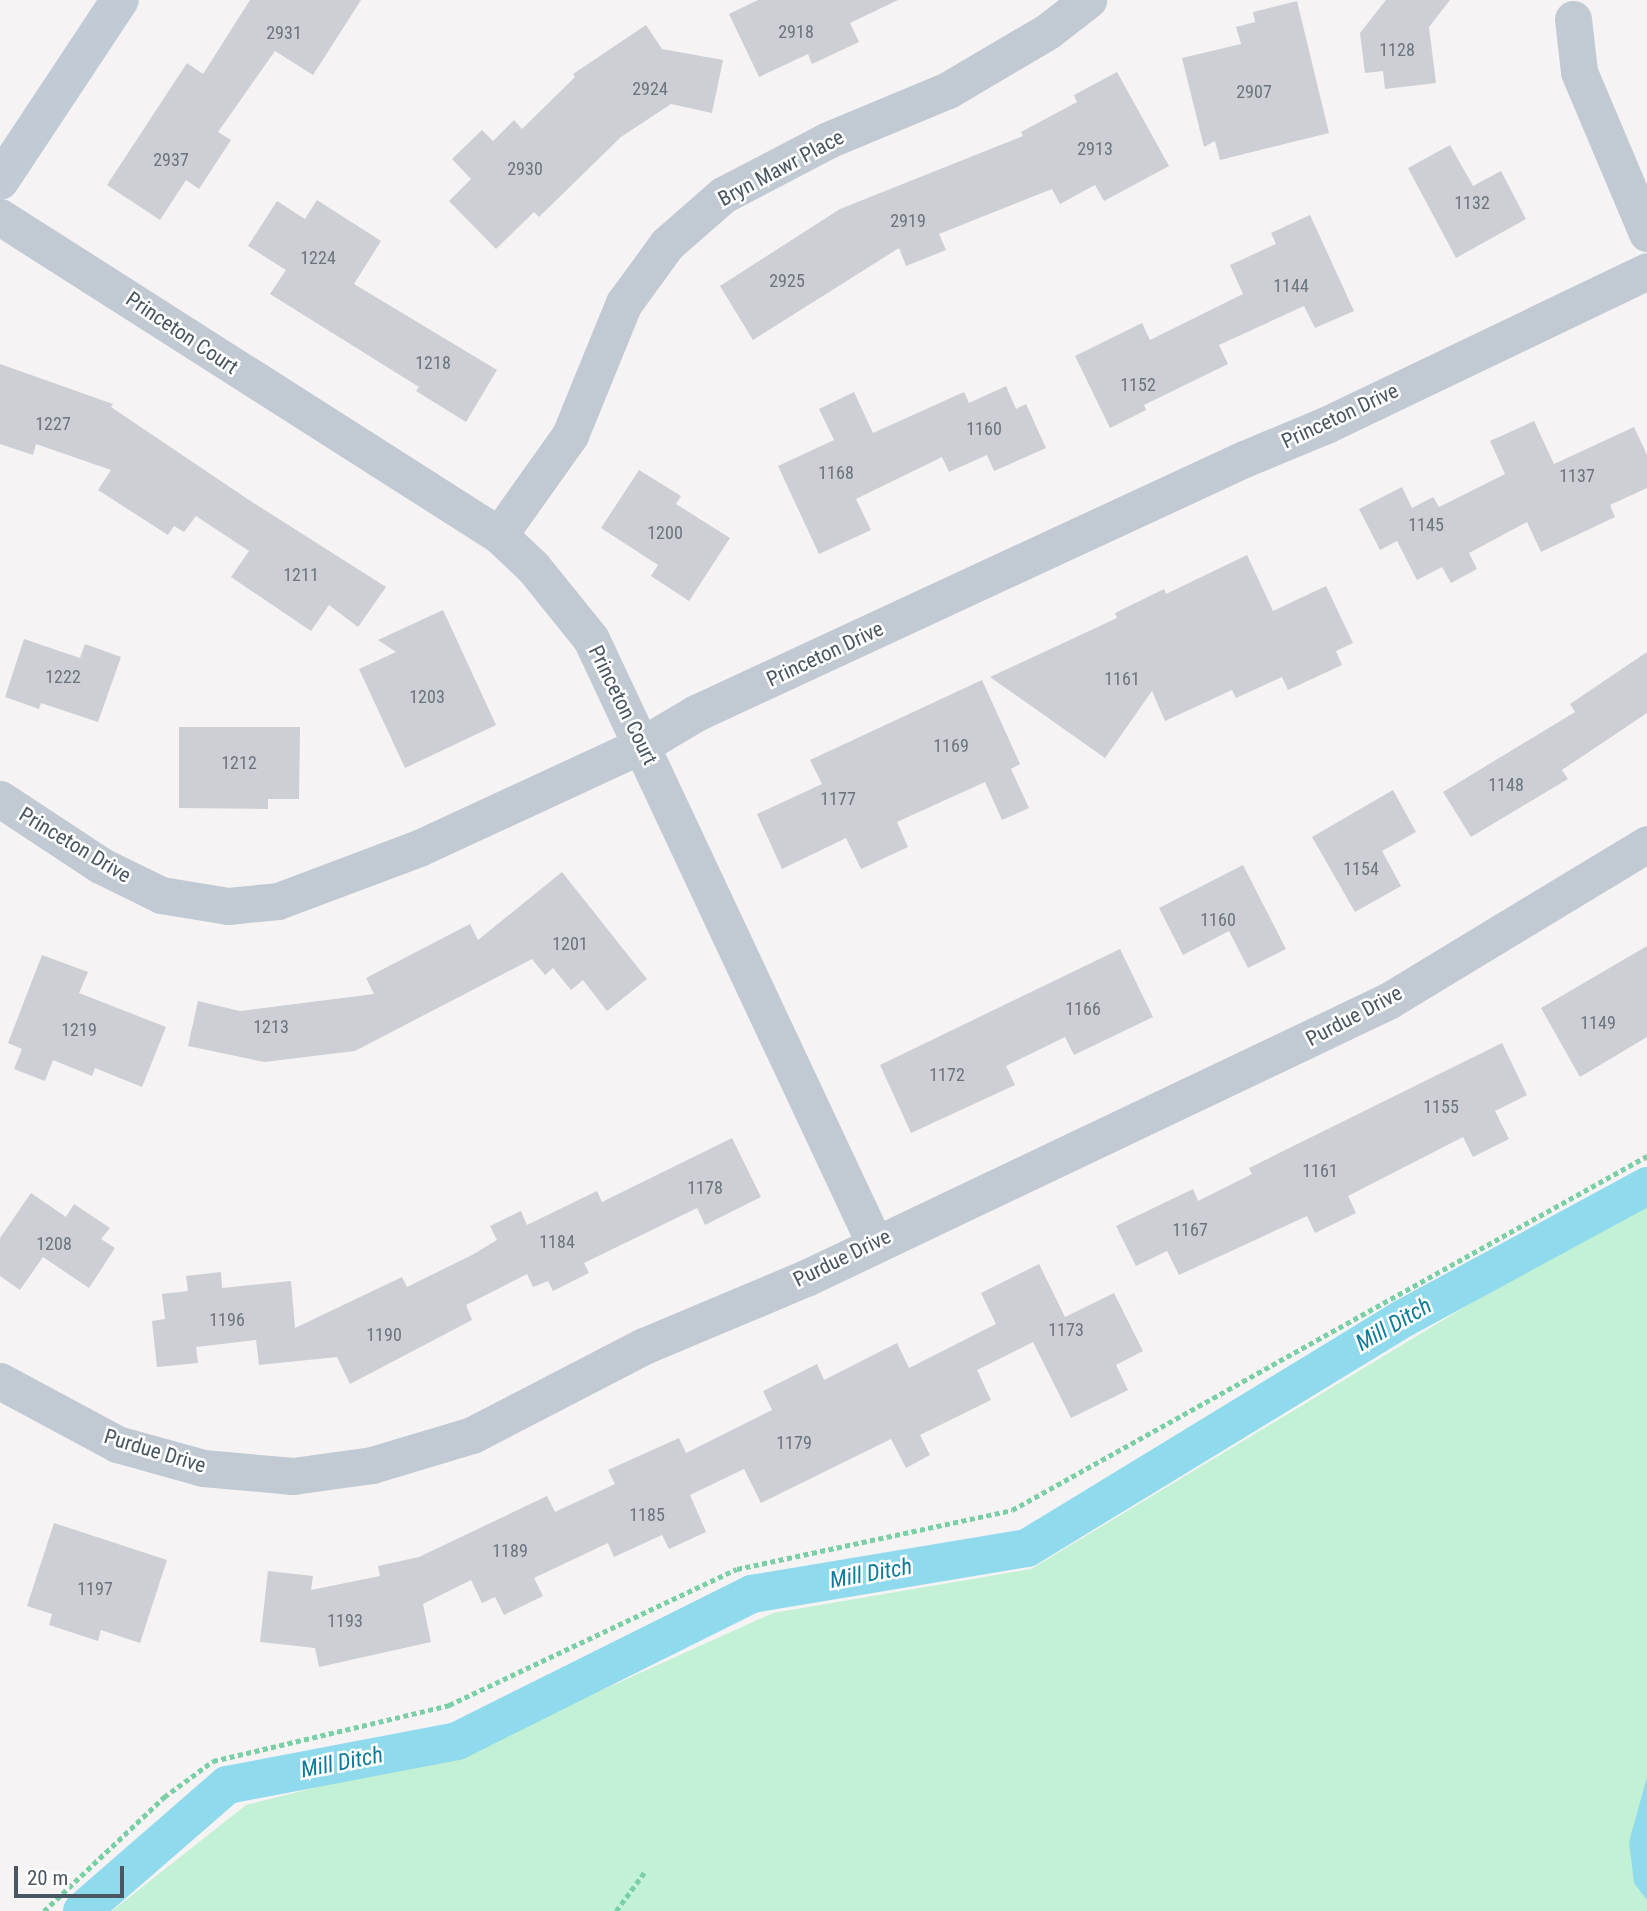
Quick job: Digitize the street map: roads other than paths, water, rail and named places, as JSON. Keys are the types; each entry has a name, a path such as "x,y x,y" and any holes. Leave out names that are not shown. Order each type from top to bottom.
{"street":[{"path":"0,181 120,0"},
{"name":"Bryn Mawr Place","path":"499,535 570,435 624,303 667,244 723,195 828,140 948,90 1048,30 1088,0"},
{"path":"1573,19 1579,72 1647,233"},
{"name":"Princeton Court","path":"0,217 499,535 533,567 592,639 874,1242"},
{"name":"Princeton Drive","path":"0,799 100,865 161,895 228,906 278,901 419,848 642,745 696,713 1244,459 1326,425 1647,271"},
{"name":"Purdue Drive","path":"0,1381 35,1404 117,1444 203,1468 293,1476 372,1465 472,1435 644,1346 806,1278 874,1242 1243,1073 1388,1000 1647,844"}],"water":[{"path":"1647,1777 1647,1900 1634,1883 1629,1842"}],"waterway":[{"name":"Mill Ditch","path":"82,1911 227,1785 457,1741 752,1594 1027,1548 1404,1318 1647,1186"}]}
